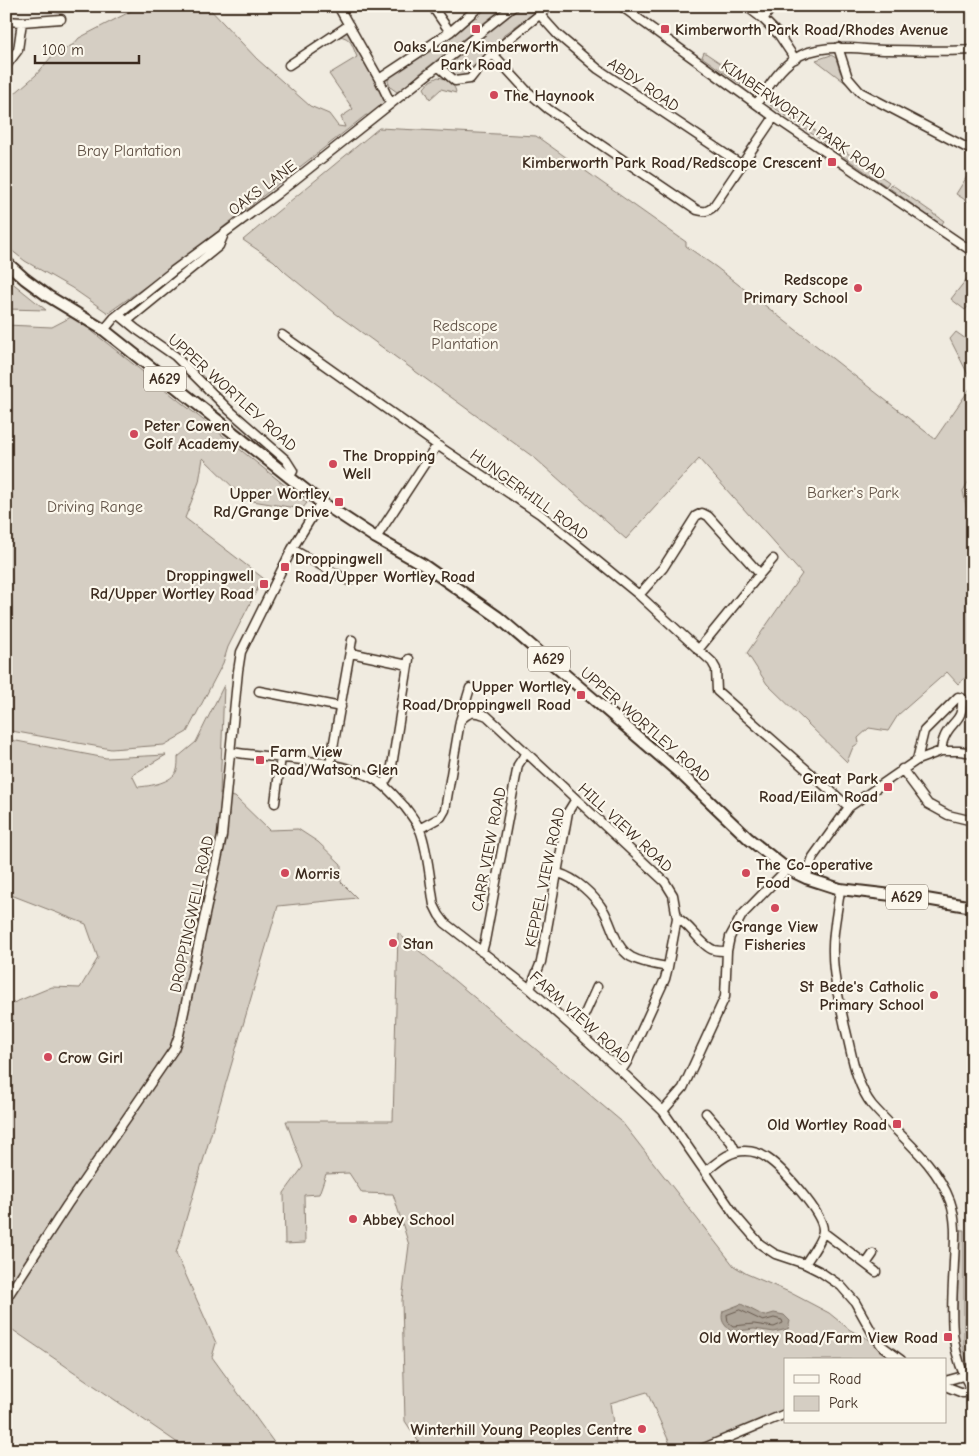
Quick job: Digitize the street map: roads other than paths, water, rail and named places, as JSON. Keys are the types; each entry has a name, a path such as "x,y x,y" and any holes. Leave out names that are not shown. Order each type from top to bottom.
{"main road":[{"name":"UPPER WORTLEY ROAD","path":"6,262 48,296 104,330 321,502 376,538 422,564 498,617 682,775 749,839 787,868 806,878"},
{"name":"A629","path":"806,878 840,889 926,899 973,907"}],"street":[{"path":"338,6 379,78 391,104"},
{"path":"432,6 450,32"},
{"path":"379,78 450,32 480,6"},
{"name":"OAKS LANE","path":"104,330 119,315 277,194 514,6"},
{"path":"439,67 451,80 465,81 470,79 492,53 550,6"},
{"name":"KIMBERWORTH PARK ROAD","path":"621,6 774,117 973,252"},
{"path":"746,6 780,35 795,59"},
{"path":"763,19 773,6"},
{"name":"ABDY ROAD","path":"540,15 558,35 598,69 742,165"},
{"path":"6,21 22,22 61,19"},
{"path":"6,66 18,50 22,22"},
{"path":"289,65 349,25"},
{"path":"757,103 772,81 795,59 813,52 838,47 972,52"},
{"path":"838,47 848,78 860,92 973,151"},
{"path":"492,53 526,90 548,109 702,212 713,208 774,117"},
{"path":"127,321 219,246 225,232"},
{"name":"UPPER WORTLEY ROAD","path":"119,315 175,356 228,409 286,460 293,470 290,478"},
{"name":"HUNGERHILL ROAD","path":"282,335 437,445 540,514 639,595 712,662 716,669 717,691 849,807"},
{"path":"376,538 437,445"},
{"name":"DROPPINGWELL ROAD","path":"6,1299 67,1205 174,1049 179,1035 222,836 241,652 292,549 321,502"},
{"path":"639,595 663,568 696,516 702,513 708,516 760,574"},
{"path":"292,549 349,581"},
{"path":"698,650 773,559"},
{"path":"330,765 352,640"},
{"path":"351,653 409,662 391,772 383,785"},
{"path":"419,829 441,817 445,810 460,721 470,688"},
{"path":"259,691 341,706"},
{"path":"917,760 924,732 951,703 958,697 962,698 963,709 961,714 944,738 941,750"},
{"name":"HILL VIEW ROAD","path":"460,721 470,712 478,712 487,716 665,882 673,895 677,918 665,979 627,1062 621,1071"},
{"path":"806,878 813,857 849,807 917,760 941,750 959,750 973,753"},
{"name":"FARM VIEW ROAD","path":"231,752 261,757 281,757 349,769 383,785 400,802 419,829 423,840 434,905 438,915 445,923 530,989 621,1071 663,1112 735,1215 760,1244 775,1254 805,1264 832,1279 848,1292 882,1346 898,1358"},
{"name":"CARR VIEW ROAD","path":"482,952 518,765 526,753"},
{"path":"275,802 281,757"},
{"path":"902,769 928,804 948,815 973,821"},
{"name":"KEPPEL VIEW ROAD","path":"530,989 541,962 568,812 576,799"},
{"path":"663,1112 683,1088 725,997 727,951 730,937 742,915 787,868"},
{"path":"558,873 568,876 579,883 598,902 623,950 632,958 668,967"},
{"path":"840,889 833,945 833,964 837,994 857,1077 864,1094 873,1106 933,1171 945,1192 953,1214 955,1240 952,1327 955,1351 963,1376 972,1393"},
{"path":"677,918 689,925 713,950 727,951"},
{"path":"577,1031 597,987"},
{"path":"709,1114 731,1142 736,1152"},
{"path":"705,1172 731,1152 746,1151 759,1153 789,1178 819,1215 823,1232 876,1272"},
{"path":"805,1264 823,1232"},
{"path":"866,1264 873,1254"},
{"path":"946,1380 963,1376"},
{"path":"946,1386 972,1393"},
{"path":"699,1450 784,1414"}],"water":[{"path":"741,1304 764,1316 774,1313 784,1315 790,1321 788,1329 774,1332 754,1329 732,1332 723,1323 723,1311"}],"waterway":[{"path":"6,1187 10,1170"}],"place":[{"name":"Oaks Lane/Kimberworth Park Road","path":"476,29"},
{"name":"Kimberworth Park Road/Rhodes Avenue","path":"665,29"},
{"name":"The Haynook","path":"494,95"},
{"name":"Kimberworth Park Road/Redscope Crescent","path":"832,162"},
{"name":"Redscope Primary School","path":"858,288"},
{"name":"Peter Cowen Golf Academy","path":"134,434"},
{"name":"The Dropping Well","path":"333,464"},
{"name":"Upper Wortley Rd/Grange Drive","path":"339,502"},
{"name":"Droppingwell Road/Upper Wortley Road","path":"285,567"},
{"name":"Droppingwell Rd/Upper Wortley Road","path":"264,584"},
{"name":"Upper Wortley Road/Droppingwell Road","path":"581,695"},
{"name":"Farm View Road/Watson Glen","path":"260,760"},
{"name":"Great Park Road/Eilam Road","path":"888,787"},
{"name":"Morris","path":"285,873"},
{"name":"The Co-operative Food","path":"746,873"},
{"name":"Grange View Fisheries","path":"775,908"},
{"name":"Stan","path":"393,943"},
{"name":"St Bede's Catholic Primary School","path":"934,995"},
{"name":"Crow Girl","path":"48,1057"},
{"name":"Old Wortley Road","path":"897,1124"},
{"name":"Abbey School","path":"353,1219"},
{"name":"Old Wortley Road/Farm View Road","path":"948,1337"},
{"name":"Winterhill Young Peoples Centre","path":"642,1429"}],"park label":[{"name":"Bray Plantation","path":"129,150"},
{"name":"Redscope Plantation","path":"465,334"},
{"name":"Barker's Park","path":"853,492"},
{"name":"Driving Range","path":"95,506"}]}
